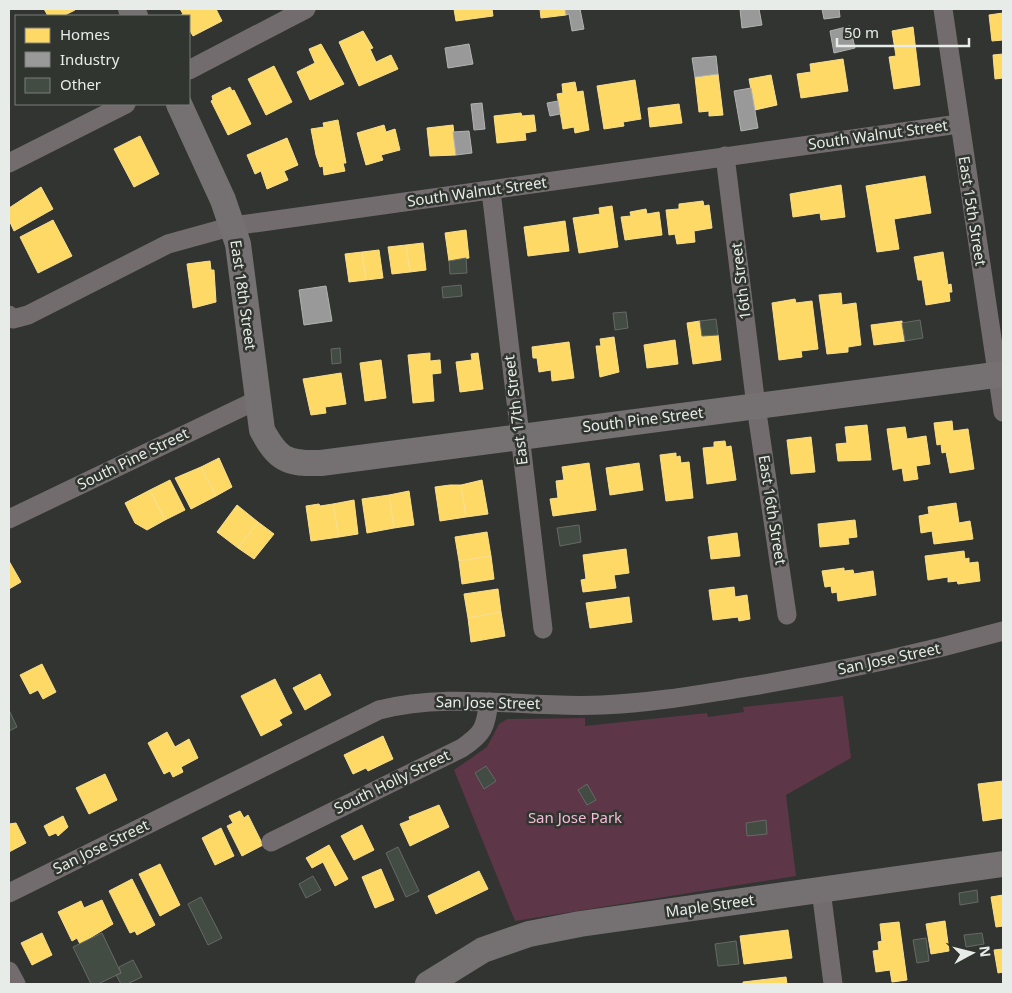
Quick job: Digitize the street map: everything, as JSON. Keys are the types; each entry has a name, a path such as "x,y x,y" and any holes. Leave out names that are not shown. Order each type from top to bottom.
{"street":[{"path":"190,69 306,9"},
{"name":"East 15th Street","path":"943,9 959,124 1001,374 1003,412"},
{"path":"9,163 124,105"},
{"name":"East 18th Street","path":"179,105 223,200 238,244 262,430 271,448 283,460"},
{"name":"South Walnut Street","path":"11,317 28,315 168,244 232,226 959,124"},
{"name":"16th Street","path":"726,156 756,406"},
{"name":"East 17th Street","path":"491,191 543,629"},
{"name":"South Pine Street","path":"283,460 304,464 321,463 1001,374"},
{"name":"South Pine Street","path":"9,519 257,400"},
{"name":"East 16th Street","path":"756,406 787,615"},
{"name":"San Jose Street","path":"9,893 379,710 417,702 600,705 697,695 893,660 1003,631"},
{"name":"South Holly Street","path":"271,842 462,748 478,737 485,727 489,702"},
{"name":"Maple Street","path":"428,984 483,950 529,934 580,924 1003,864"},
{"path":"821,890 833,984"},
{"path":"9,971 16,984"}],"green space":[{"name":"San Jose Park","path":"843,696 851,758 786,795 796,876 515,921 454,770 487,747 499,724 507,719 585,718 585,726 707,713 708,717 744,712 743,707"}],"building: Homes":[{"path":"44,9 75,9 65,15 47,15"},
{"path":"180,9 216,9 222,21 193,36 190,31 190,15 182,15 183,14"},
{"path":"454,9 492,9 493,16 456,21"},
{"path":"540,9 565,9 566,15 541,18"},
{"path":"1003,13 1003,40 992,41 989,15"},
{"path":"913,27 920,85 894,89 889,57 896,56 892,31"},
{"path":"363,31 373,48 370,49 376,62 391,55 398,69 359,86 339,42"},
{"path":"321,44 344,84 310,100 297,72 315,63 309,49"},
{"path":"1003,54 1003,78 995,79 993,55"},
{"path":"843,59 848,91 801,98 797,74 811,72 810,64"},
{"path":"274,66 292,102 266,115 248,79"},
{"path":"718,74 723,115 709,116 709,111 699,112 695,77"},
{"path":"771,75 777,105 755,110 749,79"},
{"path":"635,80 641,119 623,122 624,126 604,129 597,86"},
{"path":"575,82 577,92 583,91 589,130 575,133 574,127 563,129 557,94 563,93 562,84"},
{"path":"230,87 232,91 234,90 251,124 228,135 211,101 213,100 212,96"},
{"path":"679,104 682,123 650,127 648,108"},
{"path":"521,113 522,116 534,115 536,131 525,133 526,140 497,143 494,116"},
{"path":"338,120 346,163 343,163 345,171 324,175 323,166 320,167 316,155 311,129 324,127 323,123"},
{"path":"384,125 386,132 395,129 400,150 381,155 383,160 366,165 357,133"},
{"path":"453,125 456,155 430,156 427,128"},
{"path":"140,136 159,174 134,187 114,149"},
{"path":"287,138 298,165 284,171 288,180 267,189 261,171 255,174 247,155"},
{"path":"925,176 931,213 894,219 899,249 877,252 866,186"},
{"path":"841,185 845,217 821,220 820,213 793,217 790,194"},
{"path":"41,187 53,209 14,231 9,220 9,208"},
{"path":"703,201 704,206 709,205 712,228 694,231 695,242 677,244 675,234 669,235 666,210 679,209 679,204"},
{"path":"612,206 618,247 579,253 573,218 600,214 599,208"},
{"path":"646,209 647,214 659,212 662,235 625,240 621,217 631,216 630,212"},
{"path":"53,220 72,256 38,273 20,237"},
{"path":"565,221 569,251 528,256 524,227"},
{"path":"466,230 469,258 449,261 445,233"},
{"path":"423,243 426,270 410,272 406,245"},
{"path":"406,245 410,272 392,274 388,247"},
{"path":"379,250 383,278 366,280 362,252"},
{"path":"362,252 366,280 349,282 345,254"},
{"path":"943,252 948,285 951,284 952,292 949,292 950,301 926,305 922,280 918,280 914,257"},
{"path":"210,261 211,270 214,270 216,302 193,308 187,264"},
{"path":"841,293 842,305 856,303 861,345 848,347 848,352 827,354 819,295"},
{"path":"795,299 796,303 812,301 818,349 801,351 802,357 779,360 772,303"},
{"path":"700,321 702,336 718,335 721,360 693,364 687,323"},
{"path":"902,321 905,341 874,345 871,325"},
{"path":"614,337 619,372 600,377 596,346 601,346 600,339"},
{"path":"675,340 678,364 647,368 644,345"},
{"path":"569,342 574,378 552,381 551,370 539,372 537,358 533,358 532,347"},
{"path":"430,353 430,361 440,360 441,373 432,374 434,401 413,403 408,355"},
{"path":"478,353 483,389 460,392 456,362 472,360 471,354"},
{"path":"381,360 386,398 365,401 360,363"},
{"path":"341,373 346,404 325,407 326,413 311,415 303,379"},
{"path":"952,421 953,431 968,429 974,469 950,473 946,452 942,453 941,444 937,445 934,423"},
{"path":"867,425 871,460 838,461 836,444 847,443 845,427"},
{"path":"905,427 907,439 926,436 930,464 916,466 918,479 904,481 902,468 893,470 887,429"},
{"path":"811,437 815,472 791,474 787,440"},
{"path":"725,441 726,447 731,446 736,480 707,484 703,448 714,447 714,442"},
{"path":"676,453 676,457 680,456 681,463 689,462 693,498 666,501 660,455"},
{"path":"219,458 232,487 216,496 201,467"},
{"path":"589,463 596,510 553,516 550,499 558,498 556,481 564,480 562,467"},
{"path":"639,463 643,490 610,495 606,468"},
{"path":"201,467 216,496 191,509 175,478"},
{"path":"170,480 185,510 165,520 150,490"},
{"path":"482,480 488,514 466,517 461,485"},
{"path":"461,485 466,517 440,521 435,487"},
{"path":"150,490 165,520 147,530 135,523 125,503"},
{"path":"409,491 414,525 394,528 389,495"},
{"path":"389,495 394,528 367,533 362,499"},
{"path":"354,500 358,534 339,537 333,504"},
{"path":"956,503 959,523 970,521 973,539 934,544 932,531 921,533 919,516 929,514 928,507"},
{"path":"319,504 320,506 333,504 339,537 311,541 306,506"},
{"path":"237,505 258,522 238,548 217,532"},
{"path":"855,520 857,537 848,538 849,544 820,547 818,524"},
{"path":"258,522 274,534 254,559 238,548"},
{"path":"487,532 491,556 459,561 455,537"},
{"path":"737,533 740,556 711,559 708,537"},
{"path":"626,549 629,573 614,575 616,588 583,592 581,580 586,579 583,555"},
{"path":"964,551 965,559 969,558 969,563 978,562 980,581 958,584 957,581 948,582 948,577 928,580 925,556"},
{"path":"491,556 494,579 462,584 459,561"},
{"path":"9,561 21,582 9,589"},
{"path":"844,568 844,571 853,570 854,574 873,571 876,595 838,601 837,592 832,593 831,586 825,587 822,571"},
{"path":"734,587 735,597 747,595 750,619 739,621 738,617 713,620 709,590"},
{"path":"498,589 501,612 468,618 464,594"},
{"path":"629,597 632,622 590,628 586,603"},
{"path":"501,612 505,636 471,642 468,618"},
{"path":"42,664 56,692 43,699 38,690 30,694 20,675"},
{"path":"320,674 331,695 305,710 293,688"},
{"path":"275,679 292,713 279,720 282,725 261,736 241,696"},
{"path":"167,732 175,747 189,739 198,758 181,767 183,772 173,777 170,771 164,774 148,743"},
{"path":"383,736 393,759 368,771 366,768 353,774 344,755"},
{"path":"105,774 117,800 89,814 76,788"},
{"path":"1003,781 1003,818 983,821 978,784"},
{"path":"439,805 449,827 410,846 400,824 410,820 409,817"},
{"path":"240,811 244,818 248,815 263,845 242,856 227,826 233,823 229,816"},
{"path":"63,816 68,827 58,836 56,833 49,836 44,826"},
{"path":"16,823 26,843 9,852 9,824"},
{"path":"362,825 374,850 354,860 341,836"},
{"path":"221,828 234,856 215,865 202,838"},
{"path":"329,845 348,879 335,886 323,862 312,868 306,858"},
{"path":"160,864 180,905 160,916 139,874"},
{"path":"381,869 394,900 375,908 362,877"},
{"path":"479,871 488,889 436,914 428,896"},
{"path":"132,879 155,925 137,935 135,931 130,933 109,891"},
{"path":"1003,895 1003,926 996,927 991,897"},
{"path":"102,900 113,924 80,944 77,938 72,941 58,912 81,901 84,908"},
{"path":"945,921 949,951 931,954 926,924"},
{"path":"899,922 907,980 892,982 890,970 876,972 873,951 879,950 878,942 882,941 880,924"},
{"path":"788,930 792,958 744,964 740,936"},
{"path":"42,933 52,955 32,965 21,943"},
{"path":"1003,949 1003,972 998,973 994,950"},
{"path":"786,977 787,984 743,984 743,982"}],"building: Industry":[{"path":"565,9 580,9 584,29 572,31 569,14 566,15"},
{"path":"740,9 759,9 762,25 742,28"},
{"path":"822,9 839,9 840,17 824,19"},
{"path":"850,26 855,48 834,53 830,31"},
{"path":"469,44 473,64 448,68 445,48"},
{"path":"716,56 718,74 695,77 692,58"},
{"path":"751,88 758,128 741,131 734,91"},
{"path":"558,101 560,114 550,116 547,103"},
{"path":"482,103 485,129 474,130 471,104"},
{"path":"469,131 472,153 456,155 453,132"},
{"path":"326,286 332,321 304,325 299,290"}],"building: Other":[{"path":"466,258 467,273 450,274 449,261"},
{"path":"461,285 462,296 443,298 442,287"},
{"path":"626,312 628,328 615,330 613,313"},
{"path":"716,319 718,335 702,336 700,321"},
{"path":"920,320 923,338 905,341 902,323"},
{"path":"340,348 341,363 332,364 331,349"},
{"path":"579,525 581,542 560,546 557,528"},
{"path":"9,710 17,727 9,731"},
{"path":"486,766 496,781 484,789 475,773"},
{"path":"587,784 596,800 587,805 578,790"},
{"path":"766,820 767,834 747,836 746,823"},
{"path":"398,847 419,891 406,897 386,853"},
{"path":"313,876 321,890 306,898 299,884"},
{"path":"977,890 978,902 960,905 959,893"},
{"path":"201,897 222,938 208,945 188,904"},
{"path":"102,933 121,973 98,984 91,984 73,947"},
{"path":"982,933 984,944 966,947 964,935"},
{"path":"926,938 929,961 917,963 913,940"},
{"path":"736,941 739,964 718,966 715,944"},
{"path":"133,960 142,977 127,984 121,984 116,975 121,973 119,967"}]}
